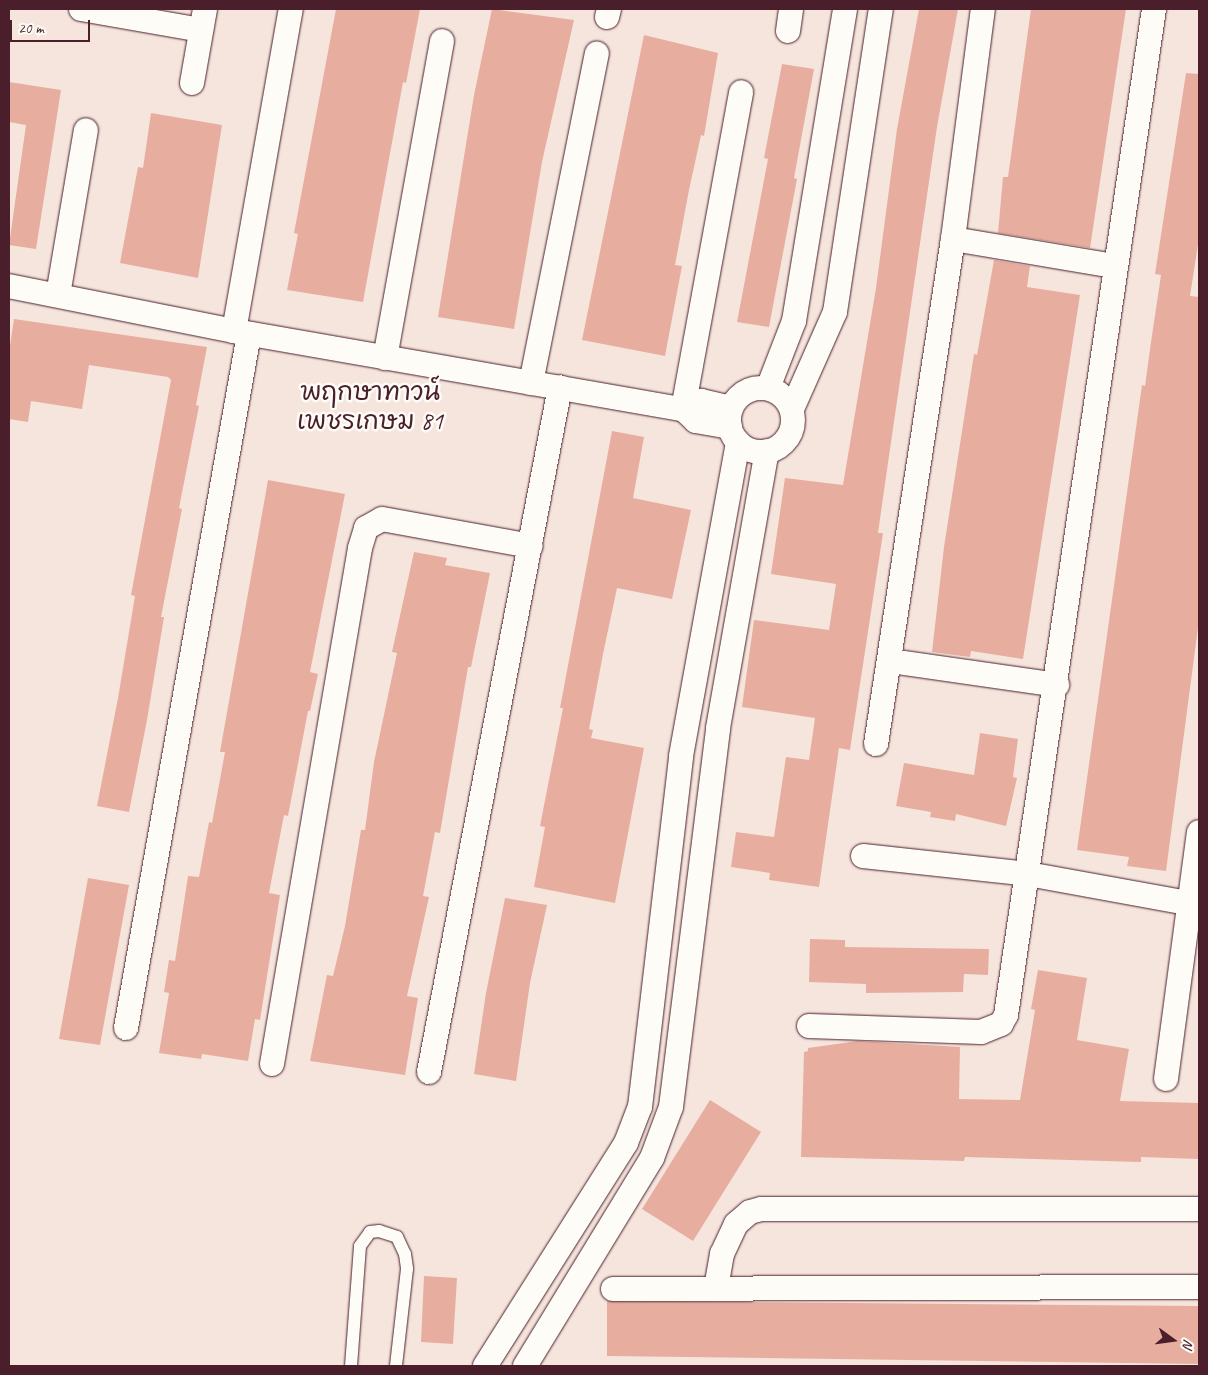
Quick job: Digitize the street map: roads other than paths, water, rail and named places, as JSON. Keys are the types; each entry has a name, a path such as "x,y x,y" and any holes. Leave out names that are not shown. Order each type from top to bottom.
{"street":[{"path":"81,9 203,19 192,83"},
{"path":"126,1028 242,332 291,9"},
{"path":"768,388 794,321 845,9"},
{"path":"9,286 242,332 683,409 696,421 733,426 749,450 767,451 786,440 793,420 792,409 835,312 881,9"},
{"path":"876,744 891,661 953,239 982,9"},
{"path":"809,1026 982,1032 1001,1024 1006,1015 1057,685 1115,266 1154,9"},
{"path":"385,358 442,41"},
{"path":"531,383 597,54"},
{"path":"683,409 741,92"},
{"path":"58,295 86,130"},
{"path":"953,239 1115,266"},
{"path":"429,1072 560,387"},
{"path":"485,1366 626,1142 640,1107 681,756 708,604 733,426 746,391 768,388 778,392 792,409"},
{"path":"526,1366 652,1158 671,1107 718,728 767,451"},
{"path":"272,1064 360,548 366,528 382,519 531,546"},
{"path":"708,604 738,610"},
{"path":"891,661 1057,685"},
{"path":"1166,1079 1194,904 1199,832"},
{"path":"863,856 1028,874 1194,904"},
{"path":"662,917 694,919"},
{"path":"626,1142 652,1158"},
{"path":"716,1288 722,1254 736,1224 750,1212 761,1209 1199,1209"},
{"path":"613,1289 1199,1287"}],"lane":[{"path":"351,1366 360,1246 370,1232 379,1231 396,1237 405,1254 407,1269 396,1366"}],"district":[{"name":"พฤกษาทาวน์ เพชรเกษม 81","path":"370,408"}]}
